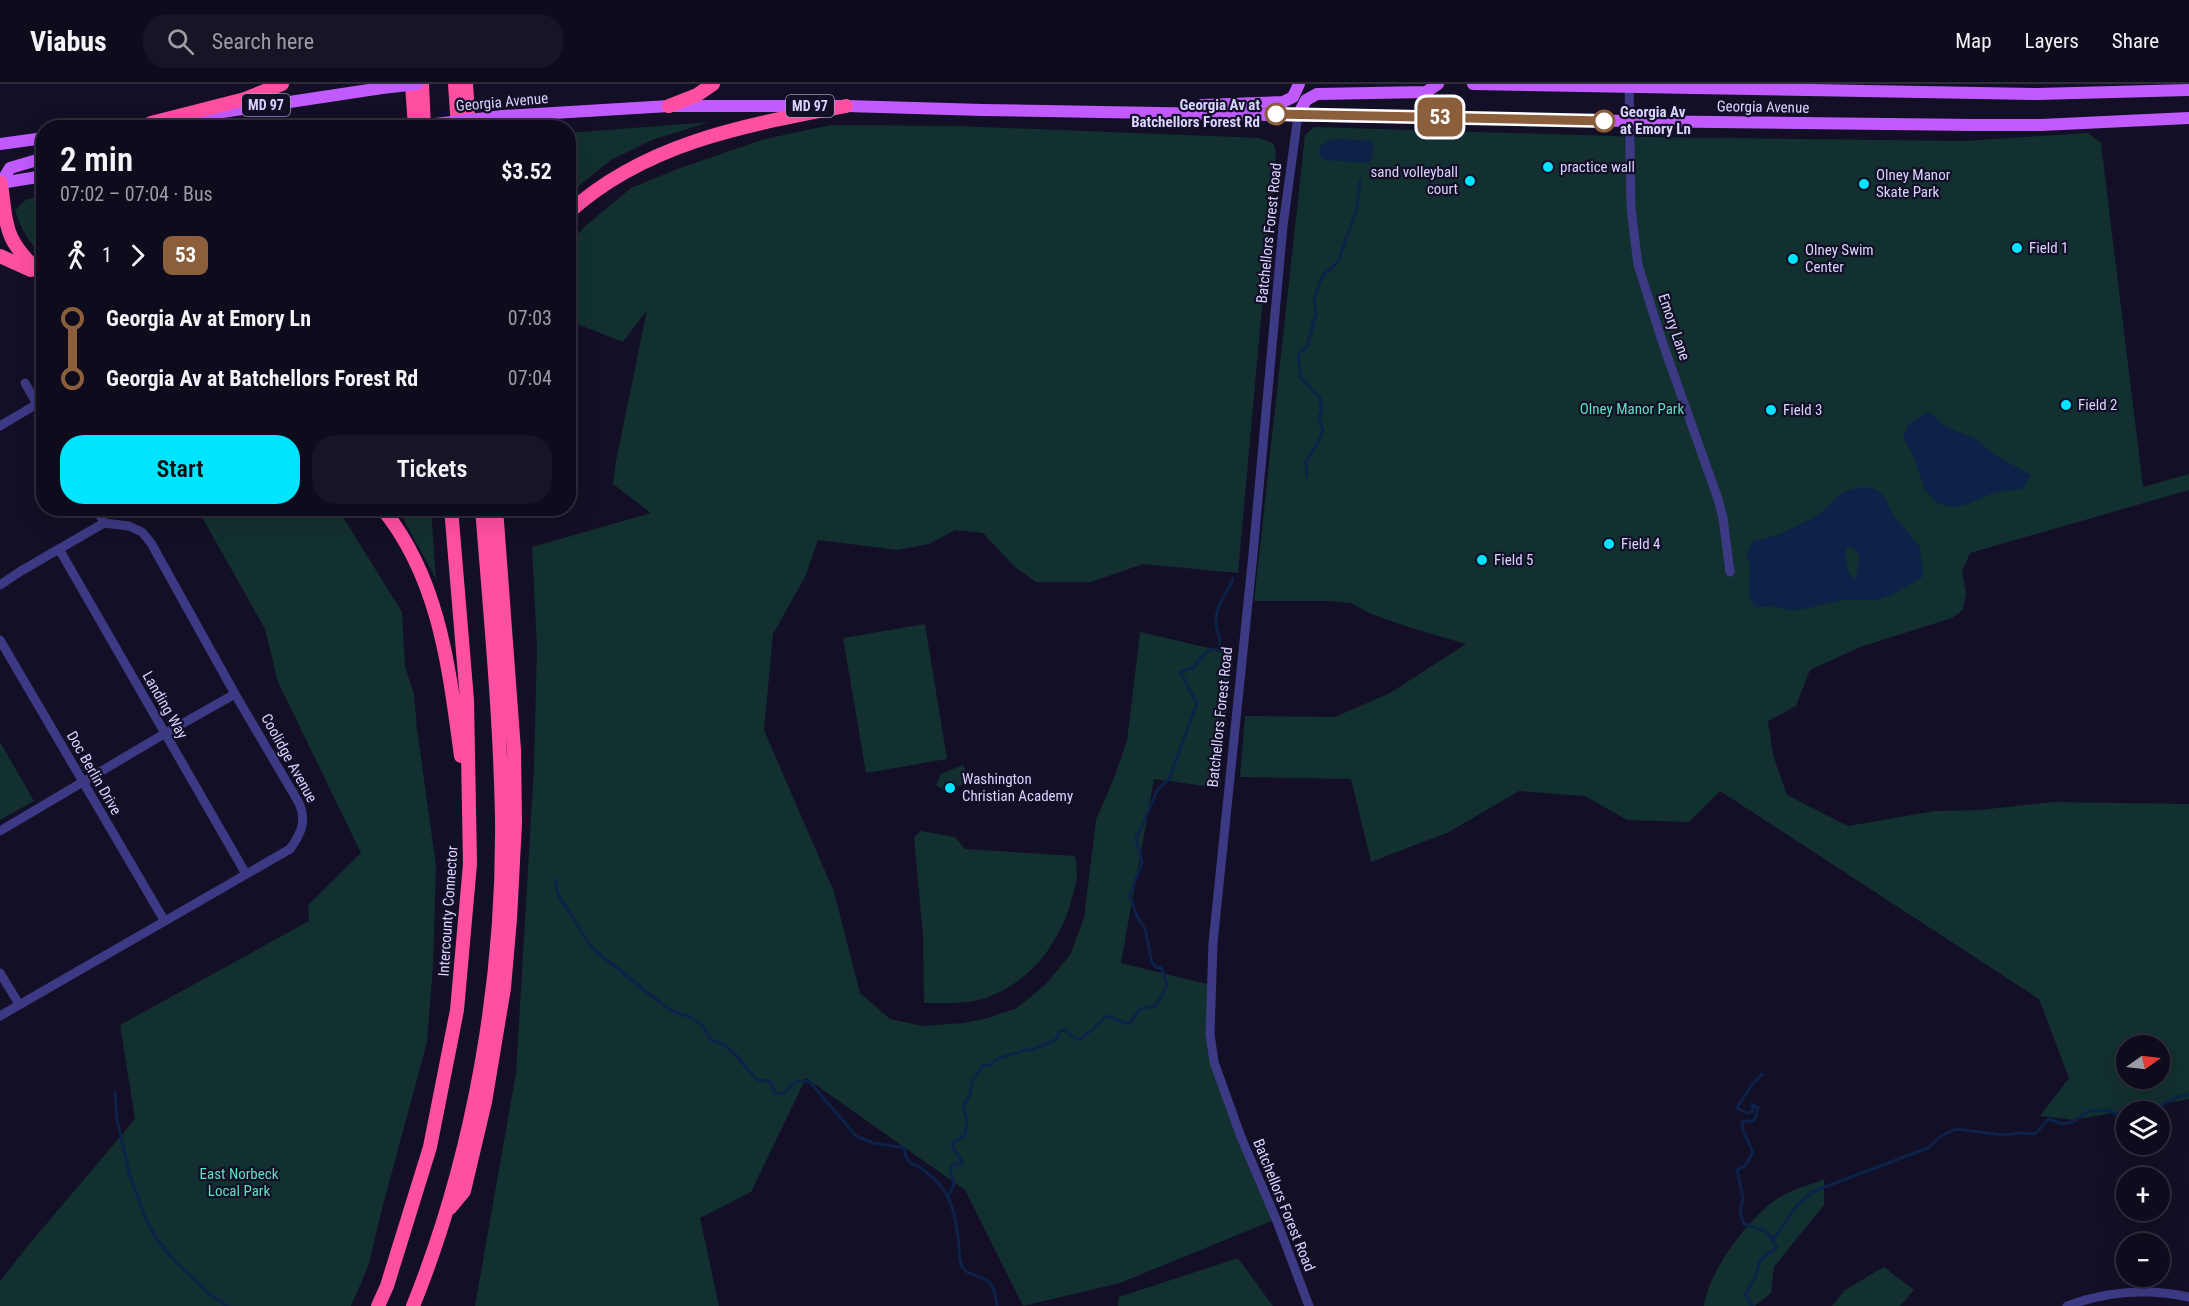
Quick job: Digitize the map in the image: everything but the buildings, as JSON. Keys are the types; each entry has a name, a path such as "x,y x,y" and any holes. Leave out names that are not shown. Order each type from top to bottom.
{"highway":[{"path":"168,120 245,99 282,84"},
{"path":"412,84 414,120"},
{"path":"422,84 424,120"},
{"path":"455,84 457,120"},
{"path":"466,84 468,120"},
{"path":"669,106 697,95 713,84"},
{"path":"576,206 627,169 728,130 846,106"},
{"path":"0,181 8,233 15,248 36,268"},
{"path":"0,256 36,272"},
{"path":"389,516 418,564 435,612 448,661 470,827"},
{"name":"Intercounty Connector","path":"378,1306 387,1286 430,1147 457,1010 470,864 470,827 467,700 452,516"},
{"path":"413,1306 446,1213 478,1079 494,971 500,896 502,818 499,739 483,516"},
{"path":"446,1213 464,1191 485,1102 503,999 510,919 515,823 514,750 498,516"}],"main road":[{"name":"MD 97","path":"176,120 417,84"},
{"path":"1135,112 1197,105 1283,102 1293,97 1299,84"},
{"path":"1298,115 1306,100 1317,94 1426,92 1438,84"},
{"name":"Georgia Avenue","path":"1473,84 2037,94 2189,90"},
{"name":"Georgia Avenue","path":"469,120 669,106 846,106 1630,121 2041,125 2189,118"},
{"path":"0,144 36,139"},
{"path":"0,181 10,168 36,160"},
{"path":"0,181 36,177"}],"street":[{"name":"Emory Lane","path":"1629,85 1631,208 1638,265 1663,344 1718,499 1723,518 1730,572"},
{"name":"Batchellors Forest Road","path":"1298,115 1283,226 1253,554 1213,943 1209,1024 1214,1062 1241,1137 1309,1306"},
{"path":"25,382 36,402"},
{"path":"0,426 36,405"},
{"path":"0,585 105,523 101,516"},
{"name":"Coolidge Avenue","path":"0,1016 290,849 303,826 303,815 299,803 151,543 142,532 129,526 105,523"},
{"name":"Landing Way","path":"59,549 246,874"},
{"name":"Doc Berlin Drive","path":"0,640 164,920"},
{"path":"0,831 235,694"},
{"path":"0,973 19,1004"},
{"path":"2067,1306 2097,1296 2128,1292 2153,1291 2189,1297"}],"green space":[{"path":"709,122 652,140 611,160 576,188 576,132"},
{"path":"831,125 956,126 1260,138 1274,144 1276,153 1238,573 1143,564 1091,582 1036,582 1015,567 983,533 955,530 929,544 898,550 818,540 805,577 773,634 764,730 834,892 860,993 890,1019 923,1026 964,1023 1017,1008 1045,985 1070,955 1084,918 1096,820 1127,741 1140,632 1231,653 1220,788 1154,779 1121,963 1211,985 1214,1062 1276,1219 1120,1283 1023,1306 965,1190 806,1078 751,1192 700,1218 719,1306 475,1306 516,1073 534,767 537,646 532,547 651,513 613,484 647,310 623,342 576,324 576,237 584,227 631,188 680,168 765,139"},
{"name":"Olney Manor Park","path":"1314,127 1646,137 1963,141 2088,133 2101,143 2143,487 2189,474 2189,490 1970,553 1962,572 1966,593 1963,610 1952,618 1860,647 1810,670 1796,706 1768,721 1773,755 1787,795 1848,826 1935,811 1980,810 2053,802 2189,804 2189,1099 2170,1102 2116,1101 2116,1112 2074,1120 2040,1116 2069,1078 2039,999 1720,791 1689,822 1627,820 1585,796 1519,791 1449,832 1371,862 1351,779 1240,777 1245,716 1335,717 1390,693 1466,644 1371,614 1351,603 1254,601 1305,135"},
{"path":"36,198 36,248 26,235 15,210 27,199"},
{"name":"East Norbeck Local Park","path":"201,516 342,516 402,612 405,666 414,694 436,866 433,966 427,1042 368,1267 351,1306 0,1306 0,1281 135,1119 120,1025 309,921 308,905 361,853 278,682 265,629"},
{"path":"402,516 432,516 436,579"},
{"path":"925,624 947,759 866,773 843,638"},
{"path":"0,742 34,801 0,820"},
{"path":"963,765 970,782 945,791 936,785 941,774"},
{"path":"921,831 955,837 965,849 1075,856 1077,875 1075,886 1061,928 1044,956 1021,979 1008,988 985,998 967,1002 924,1003 923,936 914,837"},
{"path":"1824,1179 1824,1205 1774,1267 1771,1293 1755,1306 1704,1306 1713,1277 1722,1261 1756,1217 1768,1205 1785,1194"},
{"path":"1238,1258 1273,1306 1118,1306 1119,1297"},
{"path":"1884,1267 1914,1290 1900,1306 1832,1306 1845,1290"}],"water":[{"path":"1330,140 1373,141 1372,159 1368,163 1325,160 1320,157 1320,146"},
{"path":"1927,412 1933,414 1944,426 1976,439 1995,455 2031,475 2023,489 1996,492 1965,505 1952,507 1939,504 1925,490 1915,460 1903,437 1909,424"},
{"path":"1865,487 1883,494 1894,516 1920,547 1923,576 1891,595 1877,600 1842,600 1799,610 1754,605 1749,597 1750,569 1747,553 1752,542 1775,536 1799,525 1821,512 1846,491","holes":["1847,547 1854,548 1859,556 1856,580 1850,574 1846,561"]}],"waterway":[{"path":"1307,476 1306,461 1323,431 1319,417 1322,409 1320,398 1301,378 1298,355 1307,346 1316,314 1314,299 1323,275 1338,262 1357,208 1360,180"},
{"path":"948,1196 954,1185 950,1169 953,1164 962,1164 960,1156 953,1149 953,1143 965,1135 967,1122 963,1106 970,1095 972,1081 983,1065 989,1066 1002,1057 1027,1049 1030,1051 1057,1039 1059,1031 1067,1030 1070,1035 1080,1040 1107,1016 1129,1024 1140,1009 1156,1006 1167,985 1161,967 1157,968 1152,963 1145,929 1137,916 1130,896 1142,862 1136,839 1158,789 1169,779 1197,703 1180,672 1193,668 1204,654 1212,649 1219,651 1216,616 1233,578"},
{"path":"556,880 557,893 592,948 662,1004 677,1013 691,1017 702,1025 711,1040 723,1044 734,1053 757,1080 770,1081 775,1093 783,1094 796,1081 810,1082 856,1136 873,1143 905,1148 905,1155 910,1163 925,1171 945,1192 955,1217 962,1266 966,1271 987,1280 995,1292 997,1306"},
{"path":"1752,1306 1745,1294 1755,1278 1760,1260 1777,1247 1766,1232 1744,1224 1740,1212 1743,1198 1737,1170 1745,1166 1753,1152 1742,1128 1743,1121 1753,1121 1758,1108 1752,1104 1753,1111 1747,1113 1737,1108 1762,1074"},
{"path":"115,1092 117,1120 130,1176 147,1222 171,1257 208,1293 227,1306"},
{"path":"2169,1101 2189,1094"},
{"path":"1773,1240 1798,1204 1814,1191 1928,1148 1941,1136 1956,1129 2002,1135 2035,1134 2049,1119 2062,1124 2073,1122 2089,1111 2107,1110 2116,1114"}],"bus line":[{"name":"53","path":"1276,114 1604,121"}],"place":[{"name":"Georgia Av at Batchellors Forest Rd","path":"1276,114"},
{"name":"Georgia Av at Emory Ln","path":"1604,121"},
{"name":"practice wall","path":"1548,167"},
{"name":"sand volleyball court","path":"1470,181"},
{"name":"Olney Manor Skate Park","path":"1864,184"},
{"name":"Field 1","path":"2017,248"},
{"name":"Olney Swim Center","path":"1793,259"},
{"name":"Field 2","path":"2066,405"},
{"name":"Field 3","path":"1771,410"},
{"name":"Field 4","path":"1609,544"},
{"name":"Field 5","path":"1482,560"},
{"name":"Washington Christian Academy","path":"950,788"}]}
